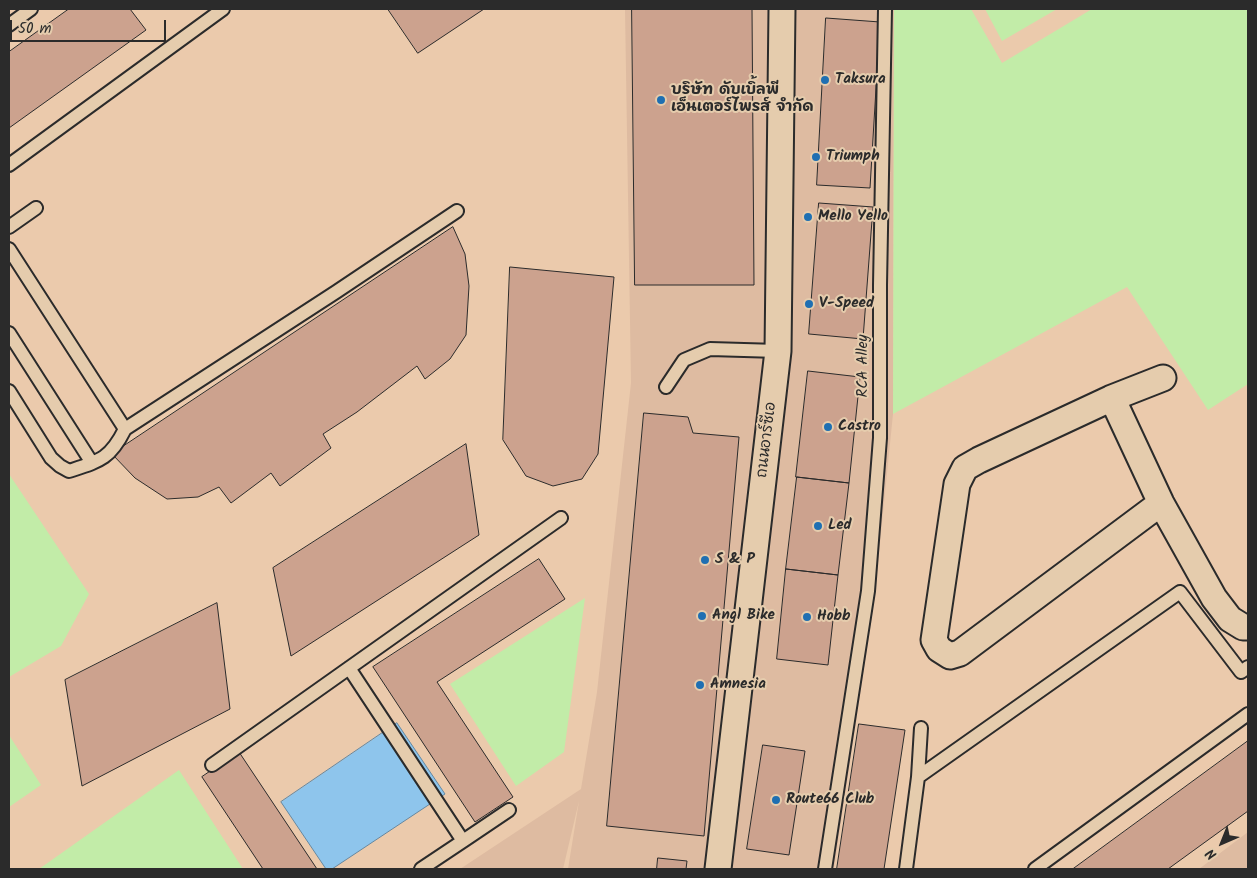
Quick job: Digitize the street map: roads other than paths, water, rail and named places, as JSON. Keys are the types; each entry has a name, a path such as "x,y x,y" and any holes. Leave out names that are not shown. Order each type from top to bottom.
{"street":[{"name":"ถนนอาร์ซีเอ","path":"718,869 778,351 782,9"},
{"path":"1161,503 960,653 950,656 939,649 934,640 956,484 965,468 1112,398 1162,378"},
{"path":"1112,398 1161,503 1214,598 1230,619 1243,627 1248,626"}],"lane":[{"path":"9,25 31,9"},
{"path":"9,165 223,9"},
{"name":"RCA Alley","path":"825,869 868,591 879,447 885,9"},
{"path":"9,226 36,208"},
{"path":"9,391 51,458 60,466 70,471 92,463 110,453 125,428 336,292 457,211"},
{"path":"9,249 125,428"},
{"path":"9,333 92,463"},
{"path":"666,386 684,360 710,349 778,351"},
{"path":"212,765 561,518"},
{"path":"918,777 1180,592 1241,672 1248,668"},
{"path":"350,668 463,841"},
{"path":"1035,869 1248,714"},
{"path":"906,869 918,777 921,728"},
{"path":"421,869 509,810"}],"water":[{"path":"397,723 445,794 332,869 326,869 281,802"}],"place":[{"name":"Taksura","path":"825,80"},
{"name":"บริษัท ดับเบิ้ลพี เอ็นเตอร์ไพรส์ จำกัด","path":"661,100"},
{"name":"Triumph","path":"816,157"},
{"name":"Mello Yello","path":"808,217"},
{"name":"V-Speed","path":"809,304"},
{"name":"Castro","path":"828,427"},
{"name":"Led","path":"818,526"},
{"name":"S & P","path":"705,560"},
{"name":"Angl Bike","path":"702,616"},
{"name":"Hobb","path":"807,617"},
{"name":"Amnesia","path":"700,685"},
{"name":"Route66 Club","path":"776,800"}]}
